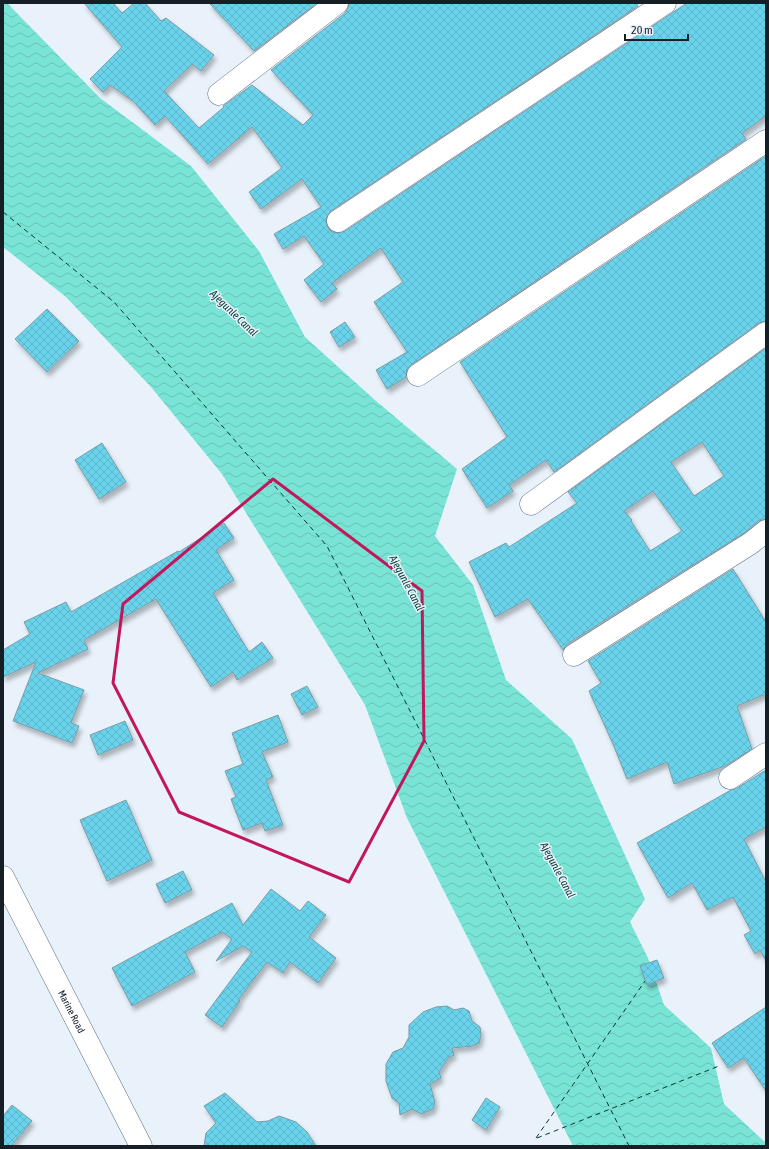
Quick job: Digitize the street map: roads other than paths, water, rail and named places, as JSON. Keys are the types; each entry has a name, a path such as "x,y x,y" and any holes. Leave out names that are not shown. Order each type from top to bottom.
{"street":[{"path":"219,94 337,3"},
{"path":"338,221 665,3"},
{"path":"418,375 766,141"},
{"path":"531,504 766,333"},
{"path":"574,655 751,543 766,531"},
{"path":"730,778 766,754"},
{"name":"Marine Road","path":"3,877 141,1146"}],"water":[{"name":"Ajegunle Canal","path":"3,3 7,3 100,98 191,166 259,251 305,337 376,401 457,469 435,536 473,585 506,680 572,739 645,899 630,922 648,958 664,1005 711,1048 724,1104 766,1143 766,1146 573,1146 407,818 365,705 222,474 151,387 66,297 3,247"}]}
